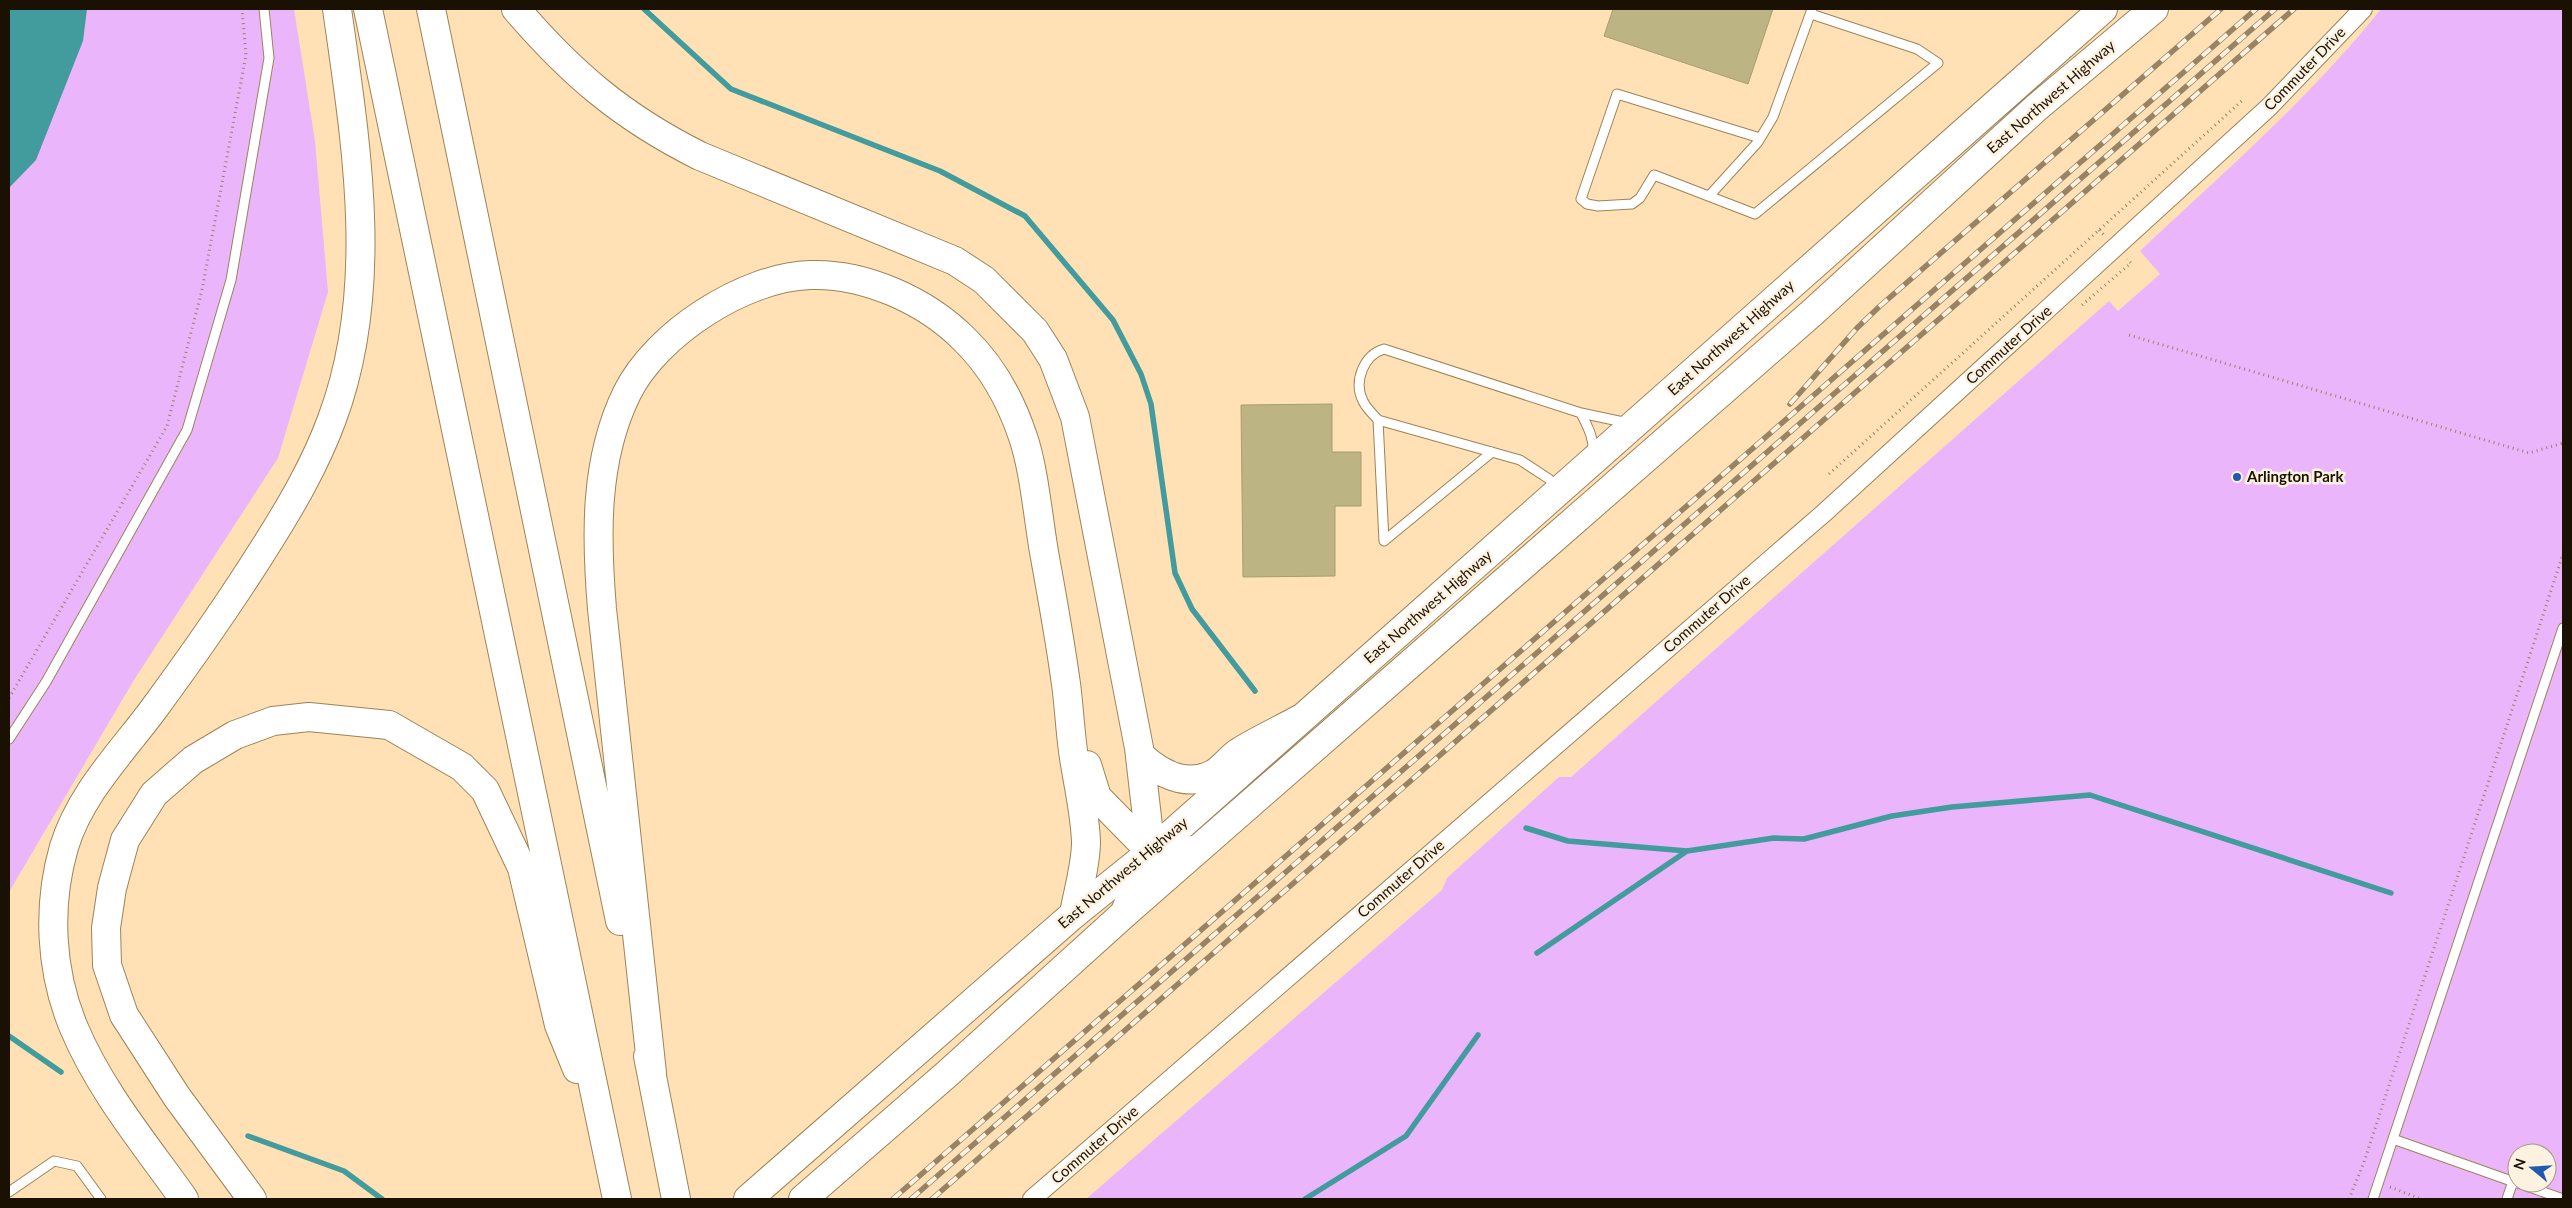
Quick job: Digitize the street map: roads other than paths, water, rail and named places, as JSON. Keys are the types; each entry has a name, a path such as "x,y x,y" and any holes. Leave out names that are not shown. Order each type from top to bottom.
{"main road":[{"path":"184,1199 94,1072 72,1024 52,940 54,889 65,844 82,808 105,771 135,735 220,619 313,467 334,416 349,357 358,300 360,235 357,152 337,9"},
{"path":"368,9 616,1196"},
{"path":"431,9 652,1073 664,1147 676,1199"},
{"path":"516,9 551,50 586,83 624,113 668,140 700,156 955,261 984,280 1035,332 1053,359 1076,417 1140,755 1151,852 1124,914"},
{"name":"East Northwest Highway","path":"748,1199 1074,914 1151,852 2103,9"},
{"name":"East Northwest Highway","path":"803,1199 947,1074 1198,849 1813,312 2036,108 2154,9"},
{"path":"652,1073 597,551 601,494 607,445 628,392 648,362 673,336 700,314 735,296 773,282 810,275 879,286 918,303 943,319 966,341 988,368 1009,400 1024,441 1067,688 1086,843 1074,914"},
{"path":"1559,491 1569,524"},
{"path":"1067,688 1096,796 1151,852 1169,856 1198,849"},
{"path":"252,1199 177,1097 124,1015 107,965 106,928 112,888 126,840 154,794 193,760 235,735 273,721 309,717 389,725 462,767 486,790 522,868 559,1025 602,1130"},
{"path":"1140,755 1163,772 1193,780 1213,774 1239,752 1300,720"}],"street":[{"name":"Commuter Drive","path":"1032,1199 1824,513 2269,107 2363,9"}],"lane":[{"path":"9,739 46,682 187,430 231,280 269,58 264,9"},
{"path":"1710,195 1760,138 1773,117 1812,11 1917,49 1938,63 1755,214 1710,195 1654,175 1640,198 1632,204 1592,205 1587,204 1581,199 1617,94 1760,138"},
{"path":"1559,491 1549,479 1520,460 1378,420 1362,400 1359,381 1365,362 1375,352 1384,349 1581,413 1634,424"},
{"path":"1581,413 1594,443 1593,460"},
{"path":"1378,420 1384,541 1492,452"},
{"path":"2373,1199 2563,628"},
{"path":"2393,1139 2507,1179"},
{"path":"9,1192 54,1162 77,1166 100,1199"},
{"path":"2546,1193 2563,1199"}],"water":[{"path":"9,9 87,9 83,41 36,160 9,188"}],"waterway":[{"path":"644,9 731,89 940,171 1025,216 1113,320 1141,374 1151,404 1175,573 1192,609 1255,691"},
{"path":"1526,828 1568,841 1687,851 1774,838 1804,839 1892,816 1952,807 2090,795 2391,893"},
{"path":"1537,953 1687,851"},
{"path":"1305,1199 1406,1136 1478,1035"},
{"path":"9,1036 61,1072"},
{"path":"248,1136 344,1171 382,1199"}],"railway":[{"path":"1790,404 1857,328 1880,306 2221,9"},
{"path":"893,1199 2256,9"},
{"path":"911,1199 2275,9"},
{"path":"932,1199 2294,9"}],"place":[{"name":"Arlington Park","path":"2237,477"}]}
